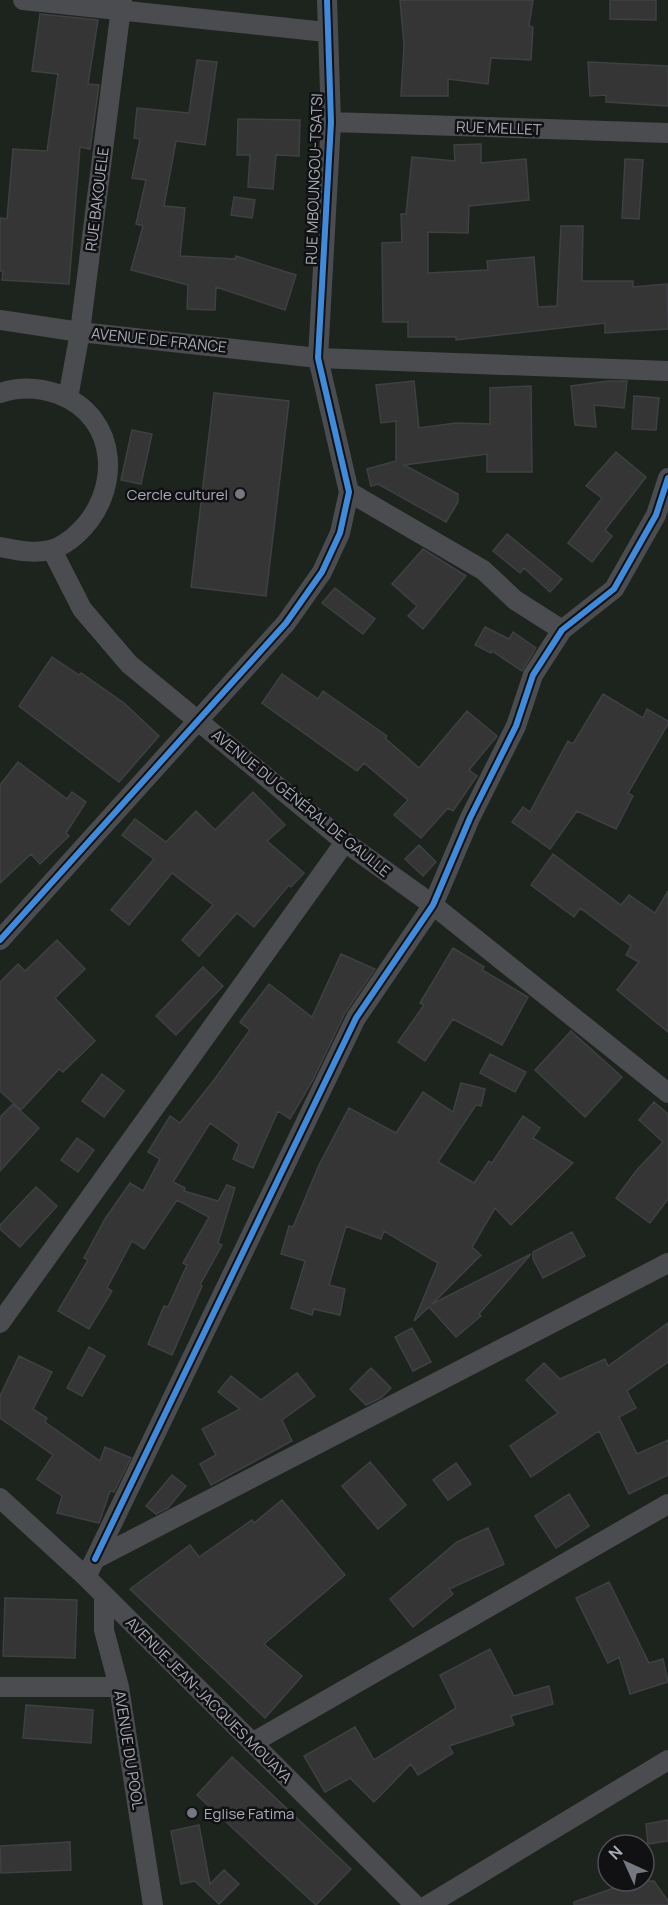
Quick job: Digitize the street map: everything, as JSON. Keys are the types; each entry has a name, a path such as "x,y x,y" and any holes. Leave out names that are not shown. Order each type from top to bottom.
{"street":[{"path":"23,0 122,6 326,32"},
{"name":"RUE MBOUNGOU-TSATSI","path":"327,0 326,32 331,122 318,358 349,492"},
{"name":"RUE BAKOUELE","path":"68,398 80,332 122,6"},
{"name":"RUE MELLET","path":"331,122 668,133"},
{"name":"AVENUE DE FRANCE","path":"0,320 80,332 318,358 668,371"},
{"path":"0,547 22,552 52,550 73,537 90,522 102,501 108,478 108,455 100,432 87,413 68,398 42,388 5,387"},
{"path":"86,1577 356,1018 433,905 470,818 516,726 533,675 562,630 614,590 656,515 668,478"},
{"path":"0,940 285,623 322,572 340,533 349,492 483,570 515,600 562,630"},
{"name":"AVENUE DU GÉNÉRAL DE GAULLE","path":"52,550 82,609 129,664 345,842 433,905 668,1093"},
{"path":"0,1323 345,842"},
{"path":"95,1558 668,1263"},
{"name":"AVENUE JEAN-JACQUES MOUAYA","path":"0,1498 86,1577 415,1905"},
{"path":"252,1743 668,1504"},
{"name":"AVENUE DU POOL","path":"104,1596 104,1630 119,1687 153,1905"},
{"path":"0,1687 119,1687"},
{"path":"428,1905 668,1760"}],"shaded area":[{"path":"0,0 668,0 668,1905 0,1905"}],"building":[{"path":"400,0 533,0 529,26 533,27 531,60 491,58 488,84 448,79 448,96 401,96 404,45"},
{"path":"610,0 656,0 656,20 610,19"},
{"path":"40,14 98,20 88,84 99,85 90,149 80,147 69,284 2,280 3,271 0,271 0,218 7,219 13,149 47,151 58,74 32,71"},
{"path":"197,60 217,62 205,145 176,141 164,206 185,208 180,256 235,259 236,256 296,275 285,310 216,287 215,310 187,309 188,285 131,270 143,226 136,224 146,180 132,178 140,139 134,138 137,108 189,113"},
{"path":"588,62 668,66 668,106 606,102 606,95 590,96"},
{"path":"238,119 300,120 299,156 276,155 273,189 248,187 250,155 237,155"},
{"path":"481,144 481,163 526,159 529,200 469,206 468,233 428,232 428,273 488,270 487,261 534,257 538,307 557,306 561,226 583,226 582,281 633,281 633,287 667,284 668,329 605,333 605,323 456,340 456,337 408,337 408,322 383,322 382,243 402,242 401,214 406,214 412,157 455,161 454,145"},
{"path":"625,159 643,160 639,219 622,218"},
{"path":"234,197 255,200 252,218 231,215"},
{"path":"414,381 419,428 456,423 490,424 490,388 531,386 532,472 487,472 487,454 404,465 458,494 458,502 446,522 378,484 371,486 367,469 396,461 396,421 381,423 376,385"},
{"path":"627,381 624,408 594,405 596,427 575,425 571,386"},
{"name":"Cercle culturel","path":"214,393 289,401 266,596 191,587"},
{"path":"634,396 659,398 656,430 632,429"},
{"path":"132,430 152,434 141,484 121,480"},
{"path":"616,452 646,477 605,530 612,536 592,562 568,543 602,498 586,486"},
{"path":"507,534 562,579 550,592 524,568 520,573 493,551"},
{"path":"423,549 466,576 423,629 408,616 417,606 392,584"},
{"path":"335,588 375,619 363,634 322,603"},
{"path":"485,627 509,639 513,632 536,648 522,671 492,651 491,653 475,645"},
{"path":"52,657 79,675 81,673 124,703 159,736 119,782 19,706"},
{"path":"282,674 318,699 323,691 387,736 385,738 419,768 467,711 497,736 469,770 477,776 453,811 448,808 421,838 394,815 408,800 364,763 357,771 262,703"},
{"path":"603,694 643,718 647,709 668,721 668,724 628,793 633,796 616,829 577,811 550,849 512,822 523,807 530,812 568,741 573,744"},
{"path":"18,762 67,799 72,792 86,802 66,833 69,836 40,864 31,854 0,883 0,785"},
{"path":"253,792 285,825 267,841 304,873 291,887 289,885 254,927 237,913 199,956 182,940 213,905 172,873 129,925 111,910 154,859 122,835 135,819 166,842 196,811 215,830"},
{"path":"419,845 436,862 423,876 405,859"},
{"path":"553,854 621,905 629,895 655,913 668,891 668,1032 617,990 639,962 626,955 631,946 580,908 574,917 531,885"},
{"path":"57,940 85,969 55,998 95,1041 63,1072 59,1069 21,1110 0,1091 0,982 18,964 25,971"},
{"path":"453,948 484,967 482,970 528,997 502,1045 453,1019 425,1061 398,1042 424,1005 420,1003"},
{"path":"341,954 375,969 345,1013 313,1080 290,1119 278,1111 253,1168 233,1159 239,1144 210,1123 173,1182 185,1188 184,1191 218,1201 227,1185 235,1188 218,1243 222,1245 200,1285 202,1286 172,1355 148,1344 164,1306 168,1307 187,1265 183,1263 209,1217 177,1200 144,1249 132,1241 107,1288 112,1291 89,1329 58,1311 88,1260 84,1258 105,1219 130,1183 143,1191 160,1159 148,1152 170,1116 180,1123 214,1080 250,1030 240,1022 269,984 312,1017"},
{"path":"203,967 223,986 176,1035 156,1016"},
{"path":"571,1031 622,1077 585,1117 535,1070"},
{"path":"490,1054 526,1072 515,1092 480,1073"},
{"path":"102,1074 124,1091 104,1117 82,1101"},
{"path":"461,1083 485,1089 481,1106 476,1105 438,1162 474,1183 489,1161 492,1163 523,1116 540,1128 533,1138 573,1163 511,1225 495,1208 472,1247 481,1255 432,1304 531,1254 479,1314 481,1316 456,1337 429,1307 414,1321 438,1263 384,1231 381,1239 346,1226 329,1285 345,1289 340,1315 314,1309 312,1315 291,1308 305,1261 281,1254 289,1226 293,1227 319,1165 349,1108 396,1133 423,1092 453,1112"},
{"path":"654,1102 668,1114 668,1199 650,1223 616,1198 636,1171 663,1142 639,1120"},
{"path":"13,1104 39,1128 0,1171 0,1117"},
{"path":"77,1138 94,1150 78,1172 61,1160"},
{"path":"36,1187 57,1206 20,1247 0,1229 0,1225"},
{"path":"572,1232 585,1256 543,1278 533,1259 533,1252"},
{"path":"668,1323 668,1362 627,1391 636,1408 619,1417 637,1454 668,1440 668,1475 629,1494 599,1431 531,1477 510,1446 558,1413 526,1380 544,1363 560,1379 605,1359 608,1366"},
{"path":"412,1328 431,1362 413,1371 395,1337"},
{"path":"89,1347 105,1356 82,1396 67,1388"},
{"path":"19,1356 52,1372 33,1409 47,1418 45,1422 100,1461 105,1447 131,1458 114,1492 110,1491 99,1523 57,1513 62,1496 37,1479 53,1455 0,1418 0,1396"},
{"path":"371,1368 391,1388 381,1398 366,1405 350,1389"},
{"path":"297,1373 315,1396 282,1420 292,1441 211,1485 200,1464 216,1455 202,1429 240,1409 218,1392 231,1376 261,1400"},
{"path":"370,1462 406,1505 378,1529 342,1486"},
{"path":"456,1463 471,1484 448,1500 433,1480"},
{"path":"172,1475 186,1486 168,1508 156,1514 146,1506"},
{"path":"569,1494 589,1526 556,1548 535,1516"},
{"path":"282,1500 345,1575 264,1644 302,1676 265,1718 130,1589 190,1545 199,1557 252,1520 254,1523"},
{"path":"488,1528 504,1564 449,1589 453,1594 413,1627 390,1599 457,1542"},
{"path":"609,1582 649,1663 663,1659 668,1682 630,1694 619,1657 608,1663 576,1598"},
{"path":"5,1598 77,1600 75,1658 3,1656"},
{"path":"490,1649 514,1696 549,1686 553,1704 511,1716 514,1725 449,1746 453,1753 418,1775 411,1764 374,1802 350,1778 325,1792 304,1756 355,1727 374,1760 456,1708 440,1675"},
{"path":"26,1705 93,1710 91,1743 23,1738"},
{"path":"232,1757 351,1869 316,1905 197,1795"},
{"path":"668,1820 668,1841 656,1843 656,1833 647,1833 646,1824"},
{"path":"199,1825 210,1884 224,1870 239,1884 219,1904 195,1881 181,1884 171,1831"},
{"path":"70,1842 71,1870 1,1873 0,1846"},
{"path":"656,1884 668,1901 668,1905 574,1905 574,1902 600,1893 656,1893"}],"cycle path":[{"path":"0,940 286,623 322,572 340,533 349,492 318,358 331,122 327,0"},
{"path":"95,1559 356,1018 433,905 470,818 516,726 533,675 562,630 614,589 656,515 668,478"}],"place":[{"name":"Cercle culturel","path":"240,494"},
{"name":"Eglise Fatima","path":"192,1813"}]}
